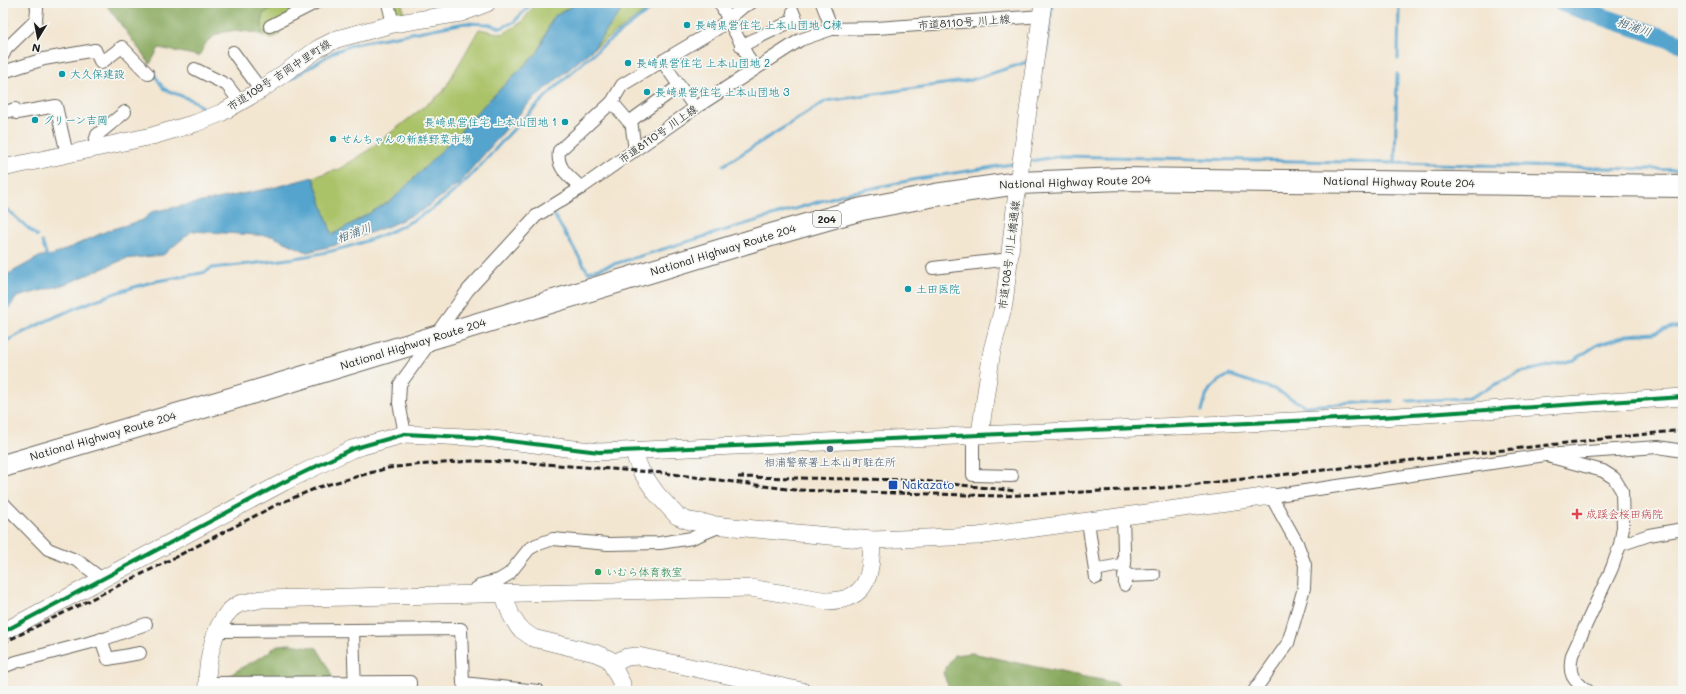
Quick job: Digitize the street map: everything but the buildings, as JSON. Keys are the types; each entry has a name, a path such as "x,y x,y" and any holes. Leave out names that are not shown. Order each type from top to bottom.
{"highway":[{"name":"National Highway Route 204","path":"3,466 862,209 935,195 1018,182 1121,179 1683,186"}],"street":[{"path":"3,55 6,49 36,20 36,3"},
{"path":"277,27 315,3"},
{"path":"388,3 393,24"},
{"path":"720,3 754,69"},
{"path":"581,188 560,166 558,159 559,151 612,102 622,86 718,28 744,6 751,3"},
{"path":"822,3 832,29"},
{"name":"市道109号 吉岡中里町線","path":"3,168 152,136 196,123 221,113 261,90 319,48 337,39 393,24 461,13 476,5"},
{"name":"市道8110号 川上線","path":"405,434 399,403 400,384 468,290 536,216 581,188 695,108 800,40 832,29 876,28 1043,10"},
{"name":"市道108号 川上橋通線","path":"977,434 992,350 1004,304 1018,182 1043,10"},
{"path":"741,46 796,19 793,12"},
{"path":"784,25 792,30 800,40"},
{"path":"3,72 44,59 95,50 102,63 122,47 148,74"},
{"path":"233,52 261,90"},
{"path":"662,61 695,108"},
{"path":"195,69 227,86 240,102"},
{"path":"612,102 629,122 679,86"},
{"path":"3,113 15,109 17,113 56,106 67,154"},
{"path":"93,148 98,135 125,112"},
{"path":"632,120 634,151"},
{"path":"933,268 1010,259"},
{"path":"3,632 304,472 352,449 405,434 485,438 599,452 1394,416 1683,397"},
{"path":"977,434 973,475 1012,476"},
{"path":"633,450 641,471 656,493 677,516 689,521 722,526 872,540 978,536 1271,496 1545,455 1658,447 1683,451"},
{"path":"1545,455 1603,471 1614,478 1622,491 1623,527 1620,545 1612,568 1572,655 1569,667 1575,682 1588,691"},
{"path":"1254,691 1288,643 1304,588 1305,565 1297,543 1271,496"},
{"path":"3,503 48,549 78,560 102,579"},
{"path":"1123,516 1125,581 1154,575"},
{"path":"1088,521 1096,574 1125,564"},
{"path":"470,593 483,584 499,580 509,574 529,549 553,539 608,544 660,543 692,538 722,526"},
{"path":"1620,545 1649,535 1683,529"},
{"path":"410,691 410,682 355,687 207,687 206,675 215,636 224,618 239,605 260,599 470,593 751,588 828,601 840,601 853,596 863,588 871,567 872,540"},
{"path":"503,593 511,615 519,628 533,638 595,653 609,659 622,684 621,691"},
{"path":"3,667 16,662 101,639 146,624"},
{"path":"217,631 460,629 463,682 538,691"},
{"path":"353,630 355,687"},
{"path":"101,639 108,659 140,653"},
{"path":"612,664 627,657 638,656 756,686 802,691"}],"green space":[{"path":"105,3 278,3 262,15 262,35 242,31 228,31 221,33 208,41 199,56 159,48 150,64"},
{"path":"278,3 307,3 277,29 280,34 271,39 262,35 262,15"},
{"path":"393,3 402,3 404,14 395,16"},
{"path":"536,3 577,3 553,17 538,52 484,105 461,131 392,200 332,235 313,177 339,169 366,152 443,92 479,29 503,34 522,22"},
{"path":"627,3 657,3 593,49"},
{"path":"3,4 9,25 3,27"},
{"path":"290,644 317,648 331,674 334,691 206,691 278,645"},
{"path":"972,653 1117,683 1120,691 950,691 943,673 954,655"}],"water":[{"path":"577,3 627,3 593,49 529,103 458,184 423,210 389,226 336,245 307,252 272,236 192,231 163,255 125,259 66,284 17,297 3,316 3,277 41,256 51,256 109,230 143,220 151,212 272,188 313,177 332,235 392,200 461,131 484,105 538,52 553,17"}],"waterway":[{"path":"291,79 334,52 354,44 465,23 487,24 501,28 514,22 532,3"},
{"path":"3,343 39,324 76,308 113,294 152,282 206,272 211,268 297,258 352,246 405,225 430,210 452,193 472,174 524,118 567,76 597,50 661,3"},
{"path":"1046,56 1052,3"},
{"path":"1398,59 1399,3"},
{"name":"相浦川","path":"1562,3 1683,44"},
{"path":"724,165 826,101 971,80 1027,62"},
{"path":"152,71 164,89 194,101 205,110"},
{"path":"1031,161 1060,156 1395,163 1397,74"},
{"path":"1395,163 1683,170"},
{"path":"551,210 588,272 844,194 917,179 1012,164"},
{"path":"3,206 37,236"},
{"path":"42,242 48,259"},
{"path":"1407,401 1469,398 1518,373 1574,360 1597,345 1627,335 1654,333 1672,327 1683,327"},
{"path":"1202,411 1207,393 1217,382 1229,375 1274,389 1305,406 1392,401"}],"railway":[{"path":"3,643 164,563 276,505 319,487 388,468 473,461 517,462 664,473 795,490 1000,496 1163,488 1683,430"},
{"path":"738,477 915,480 1016,491"}],"cycle path":[{"path":"3,632 284,482 352,449 405,434 485,438 599,452 1382,417 1683,397"}],"place":[{"name":"長崎県営住宅 上本山団地 C棟","path":"687,25"},
{"name":"長崎県営住宅 上本山団地 2","path":"628,63"},
{"name":"大久保建設","path":"62,74"},
{"name":"長崎県営住宅 上本山団地 3","path":"647,92"},
{"name":"グリーン吉岡","path":"35,120"},
{"name":"長崎県営住宅 上本山団地 1","path":"565,122"},
{"name":"せんちゃんの新鮮野菜市場","path":"333,139"},
{"name":"土田医院","path":"908,289"},
{"name":"相浦警察署上本山町駐在所","path":"830,449"},
{"name":"Nakazato","path":"893,485"},
{"name":"成蹊会桜田病院","path":"1577,514"},
{"name":"いむら体育教室","path":"598,572"}]}
